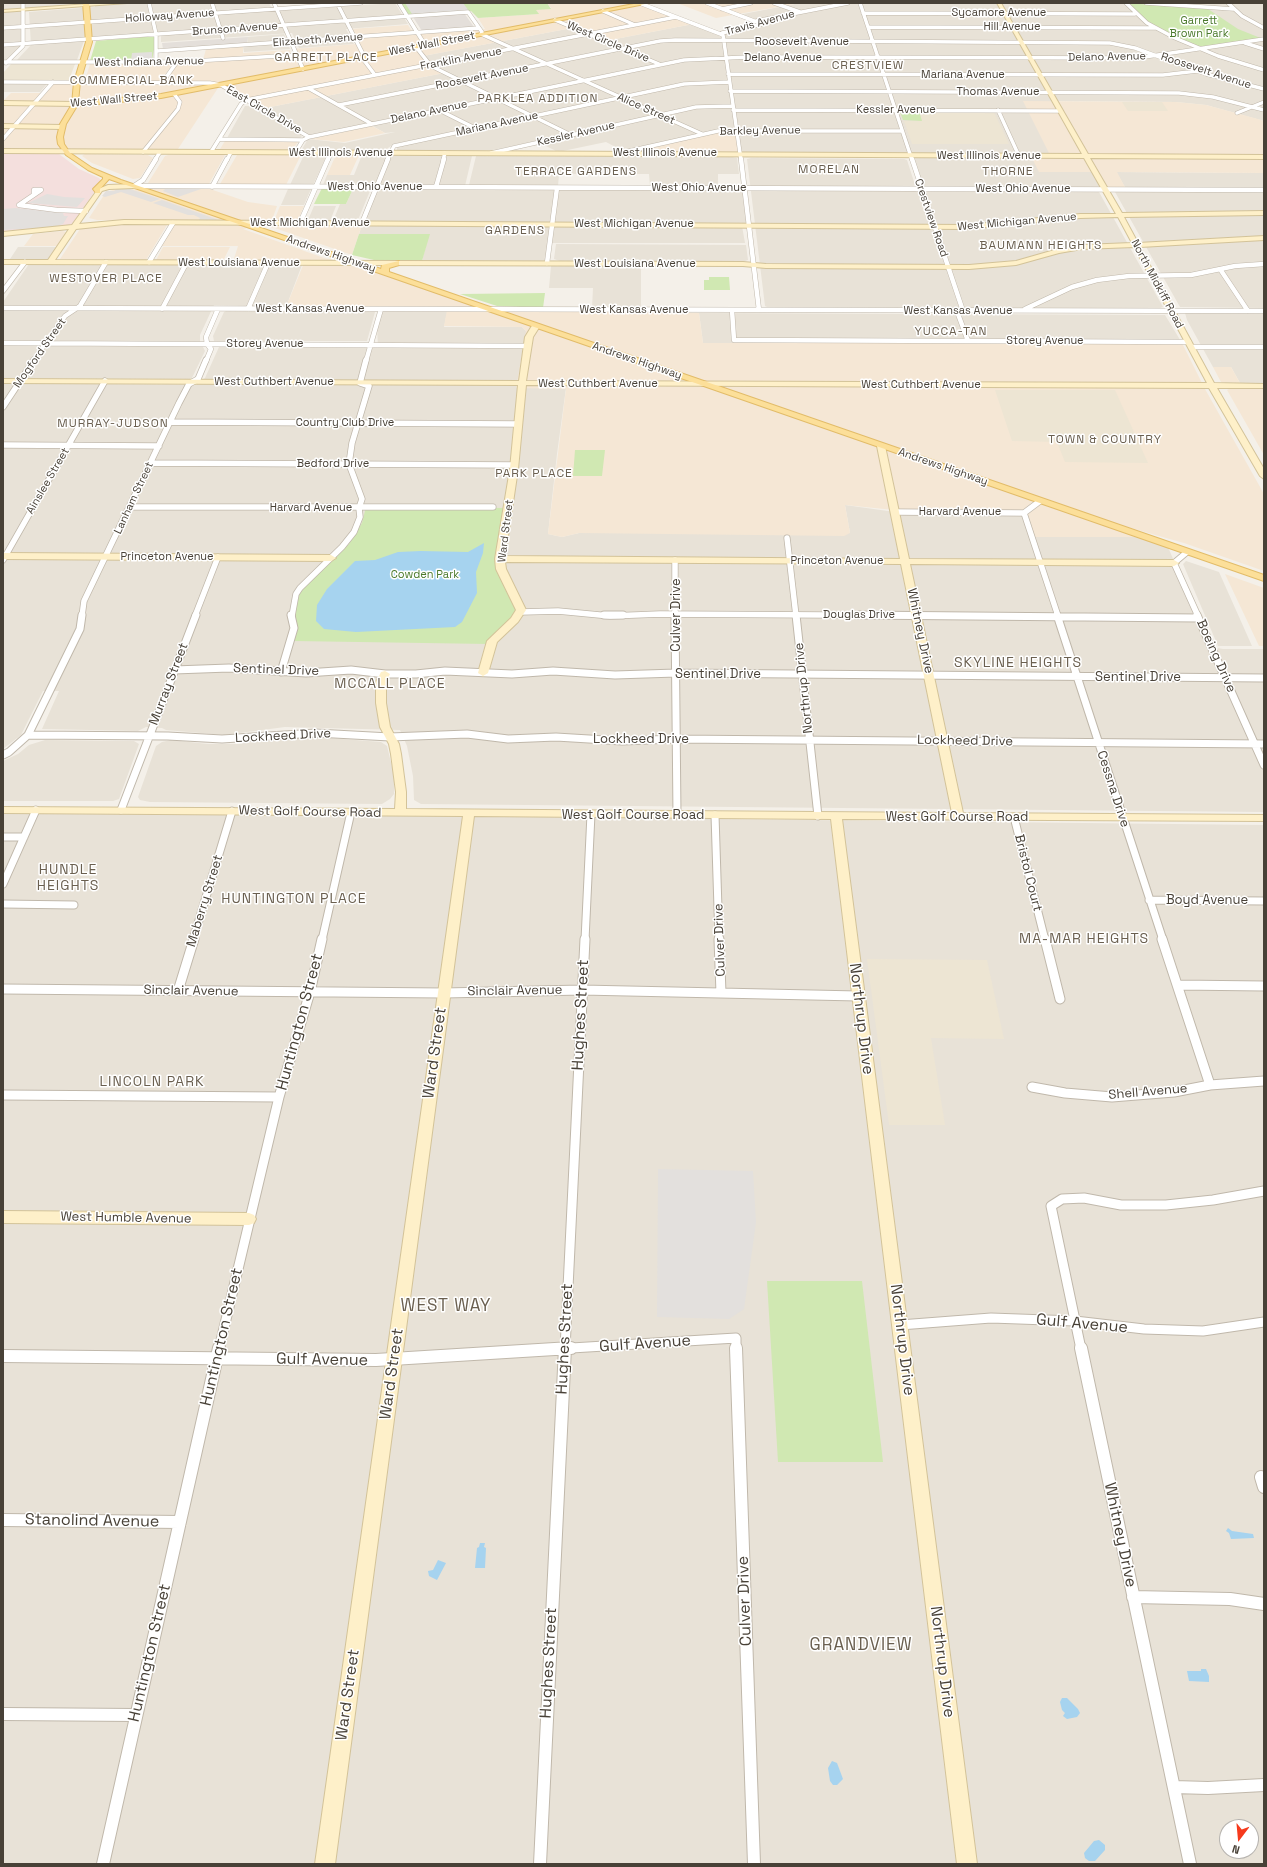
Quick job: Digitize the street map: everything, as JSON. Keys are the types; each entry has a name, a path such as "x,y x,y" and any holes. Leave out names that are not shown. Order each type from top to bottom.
{"main road":[{"name":"West Wall Street","path":"75,104 141,99 174,94 416,47 480,31 555,20 645,3"},
{"path":"66,152 60,141 62,127 75,104 77,82 89,39 86,4"},
{"name":"Andrews Highway","path":"66,152 83,165 106,176 134,186 1264,578"},
{"path":"98,192 96,189 106,180 106,176"},
{"path":"385,273 385,267 396,263"}],"street":[{"path":"3,67 23,46 23,3"},
{"path":"3,11 86,4 125,3"},
{"path":"149,3 156,34 156,62"},
{"path":"212,3 223,38"},
{"path":"274,3 303,69"},
{"name":"Holloway Avenue","path":"3,28 361,3"},
{"path":"399,3 425,45"},
{"path":"645,3 723,35 750,226 759,310"},
{"path":"706,3 756,21"},
{"path":"722,9 751,3"},
{"path":"774,3 801,12"},
{"name":"Travis Avenue","path":"756,21 848,3"},
{"name":"Crestview Road","path":"860,3 948,267 962,311 958,314 968,341"},
{"name":"North Midkiff Road","path":"999,3 1084,156 1120,216 1190,344 1194,355 1260,463 1264,476"},
{"path":"1126,3 1136,14 1155,28 1199,49 1264,70"},
{"path":"1146,3 1233,9"},
{"path":"1228,3 1245,18 1264,28"},
{"path":"337,4 363,57 375,75"},
{"path":"603,11 636,25"},
{"name":"Brunson Avenue","path":"3,45 468,12 480,31"},
{"name":"Sycamore Avenue","path":"864,13 1136,14"},
{"name":"Franklin Avenue","path":"246,100 676,17"},
{"name":"West Circle Drive","path":"555,20 660,64"},
{"name":"Travis Avenue","path":"723,35 722,32 762,24 756,21"},
{"name":"Hill Avenue","path":"868,27 1155,28"},
{"name":"Elizabeth Avenue","path":"157,51 417,33 480,31"},
{"name":"Alice Street","path":"480,31 512,49 702,134"},
{"name":"Delano Avenue","path":"309,136 660,64 686,60 878,58 1134,59 1264,38"},
{"name":"Roosevelt Avenue","path":"339,105 668,41 1021,42 1113,44 1135,48 1198,71 1264,89"},
{"path":"1242,42 1264,50"},
{"path":"416,47 429,65 571,135"},
{"name":"West Indiana Avenue","path":"3,62 177,62 296,55"},
{"path":"162,83 177,62"},
{"name":"Mariana Avenue","path":"728,74 1168,75 1198,71"},
{"path":"3,82 210,83 221,85"},
{"path":"3,139 53,82"},
{"name":"Mariana Avenue","path":"390,153 392,147 396,145 687,83 729,82"},
{"name":"East Circle Drive","path":"221,85 309,136 303,140 295,152"},
{"path":"308,88 372,124"},
{"name":"Thomas Avenue","path":"730,91 1185,93 1213,97 1264,110"},
{"path":"143,152 178,109 180,102 174,94"},
{"path":"211,152 241,104 246,100"},
{"path":"1237,113 1264,102"},
{"name":"West Wall Street","path":"3,103 75,104"},
{"name":"Kessler Avenue","path":"491,153 699,107 896,110 1058,110"},
{"path":"439,110 475,128"},
{"path":"998,110 1019,156"},
{"path":"3,126 62,127"},
{"name":"Barkley Avenue","path":"620,153 716,131 902,131"},
{"path":"219,139 303,140"},
{"name":"West Illinois Avenue","path":"3,152 620,153 1264,157"},
{"path":"50,262 98,192 108,187 134,186 143,180 160,152"},
{"path":"212,187 231,152"},
{"path":"300,223 331,153"},
{"path":"362,223 390,153"},
{"path":"436,187 445,153"},
{"name":"West Ohio Avenue","path":"134,186 1264,190"},
{"path":"547,263 557,188"},
{"path":"34,194 19,206 85,213"},
{"path":"85,213 87,220 111,223"},
{"path":"43,231 64,226 85,213"},
{"name":"West Michigan Avenue","path":"3,234 74,228 111,223 362,223 934,227 992,226 1064,217 1264,213"},
{"path":"149,262 173,223"},
{"name":"West Louisiana Avenue","path":"3,262 743,264 754,266 948,267 1000,265 1024,262 1082,247 1264,238"},
{"path":"3,291 25,262"},
{"name":"Mogford Street","path":"3,407 45,343 66,316 80,306 106,262"},
{"path":"162,308 187,262"},
{"path":"248,309 268,263"},
{"path":"1013,311 1040,304 1072,287 1091,281 1122,276 1191,275 1220,269 1264,264"},
{"path":"1220,269 1248,311"},
{"name":"West Kansas Avenue","path":"3,308 1264,311"},
{"name":"Lanham Street","path":"28,735 80,629 84,601 189,384 198,379 211,349 207,344 206,337 218,309"},
{"path":"281,672 294,628 291,613 296,594 354,532 360,517 359,508 362,499 349,464 352,443 369,386 360,383 381,309"},
{"name":"Storey Avenue","path":"732,310 734,340 968,341 1190,344 1264,347"},
{"name":"Ward Street","path":"521,612 520,604 501,569 500,559 514,465 522,384 530,336 536,326"},
{"name":"Storey Avenue","path":"3,343 528,346"},
{"name":"West Cuthbert Avenue","path":"3,380 522,384 1264,386"},
{"name":"Ainslee Street","path":"4,557 105,381"},
{"name":"Country Club Drive","path":"170,422 519,424"},
{"path":"3,445 159,446"},
{"name":"Whitney Drive","path":"881,446 958,817"},
{"name":"Bedford Drive","path":"151,463 514,465"},
{"path":"1024,513 1040,501"},
{"name":"Harvard Avenue","path":"130,507 493,507"},
{"name":"Harvard Avenue","path":"895,512 1024,513"},
{"name":"Cessna Drive","path":"1024,513 1210,1085"},
{"name":"Northrup Drive","path":"787,538 818,816"},
{"path":"1174,563 1187,552"},
{"name":"Princeton Avenue","path":"4,557 106,556 331,558"},
{"name":"Murray Street","path":"121,810 218,557"},
{"name":"Princeton Avenue","path":"500,559 1174,563"},
{"name":"Culver Drive","path":"675,560 677,815"},
{"name":"Boeing Drive","path":"1174,563 1264,765"},
{"name":"Douglas Drive","path":"521,612 558,611 610,616 795,615 1198,618"},
{"path":"483,673 492,641 515,620 521,612"},
{"name":"Sentinel Drive","path":"174,670 230,668 306,673 351,670 385,674 416,674 445,671 512,674 553,671 615,675 676,673 1264,678"},
{"path":"385,674 382,682 381,703 385,727 394,744 399,772 400,813"},
{"name":"Lockheed Drive","path":"28,735 149,736 222,739 316,733 390,737 454,734 508,740 556,737 622,741 676,739 1264,744"},
{"path":"3,755 28,735"},
{"name":"West Golf Course Road","path":"3,810 1264,818"},
{"path":"3,884 36,810"},
{"name":"Maberry Street","path":"178,991 232,811"},
{"name":"Huntington Street","path":"102,1864 249,1219 279,1097 310,992 350,812"},
{"name":"Ward Street","path":"325,1864 468,813"},
{"name":"Hughes Street","path":"540,1864 591,814"},
{"name":"Culver Drive","path":"716,815 721,993"},
{"name":"Northrup Drive","path":"836,816 967,1864"},
{"name":"Bristol Court","path":"1014,817 1060,999"},
{"path":"3,837 24,837"},
{"name":"Boyd Avenue","path":"1149,900 1264,901"},
{"path":"3,904 74,905"},
{"path":"1178,985 1264,986"},
{"name":"Sinclair Avenue","path":"3,989 444,993 582,990 858,996"},
{"name":"Shell Avenue","path":"1032,1087 1065,1093 1112,1097 1174,1092 1210,1085 1264,1081"},
{"path":"3,1095 279,1097"},
{"name":"Whitney Drive","path":"1190,1864 1050,1206 1062,1199 1084,1198 1121,1205 1166,1205 1213,1200 1264,1191"},
{"name":"West Humble Avenue","path":"3,1217 249,1219"},
{"name":"Gulf Avenue","path":"900,1325 991,1318 1075,1321 1144,1329 1204,1331 1264,1322"},
{"name":"Culver Drive","path":"736,1338 754,1864"},
{"name":"Gulf Avenue","path":"3,1356 394,1360 736,1338"},
{"name":"Stanolind Avenue","path":"3,1520 180,1522"},
{"path":"1134,1597 1230,1599 1264,1604"},
{"path":"3,1714 136,1715"},
{"path":"1174,1787 1208,1788 1264,1785"}],"shaded area":[{"path":"3,3 87,3 87,6 24,10 24,46 3,67"},
{"path":"95,3 269,3 273,11 395,3 408,24 346,29 354,44 299,48 292,33 161,42 161,33 84,41 77,60 74,61 16,61 31,45 29,12 95,7"},
{"path":"405,3 463,3 469,11 412,14"},
{"path":"547,3 647,3 642,4 693,24 605,41 572,28 423,56 428,65 444,73 260,109 220,85 176,152 3,152 3,101 11,93 43,93 52,82 85,85 158,85 162,83 177,63 295,55 293,49 357,44 350,29 408,25 414,34 485,29 478,18 538,14 535,10 551,8"},
{"path":"677,3 800,3 716,18"},
{"path":"800,3 1264,3 1264,121 1206,105 1176,102 1053,101 1103,189 921,189 909,155 625,152 606,142 558,152 536,141 493,150 397,150 397,147 415,143 410,141 394,144 385,150 304,150 302,149 308,139 345,143 395,132 385,133 369,124 308,137 260,109 444,73 428,65 423,56 572,28 605,41 693,24 718,33 762,24 738,15"},
{"path":"464,13 474,27 422,31 413,17"},
{"path":"284,34 290,49 244,52 243,46 247,46 248,37"},
{"path":"248,37 247,44 163,49 162,43"},
{"path":"243,46 243,53 290,50 291,54 203,60 206,49"},
{"path":"152,52 152,61 131,61 132,53"},
{"path":"11,64 75,64 69,80 3,80 3,73"},
{"path":"90,64 173,64 160,81 88,81 85,80"},
{"path":"3,84 47,84 40,92 3,92"},
{"path":"1023,101 1176,102 1206,105 1258,119 1264,121 1264,173 1117,172 1126,189 1106,189 1093,172 1039,172 1031,156 1050,155"},
{"path":"1122,102 1162,102 1168,111 1128,111"},
{"path":"245,106 251,106 302,136 300,138 227,138"},
{"path":"919,112 994,112 1009,144 912,144 904,121 922,121"},
{"path":"372,126 385,133 344,142 310,139"},
{"path":"716,131 736,131 741,155 625,152"},
{"path":"225,141 298,142 292,150 220,149"},
{"path":"3,154 59,154 79,169 99,178 102,181 70,227 3,231"},
{"path":"85,154 148,155 153,158 140,178 133,179 92,163 82,156"},
{"path":"225,155 209,184 148,183 165,156"},
{"path":"237,155 301,155 286,185 220,184"},
{"path":"304,155 327,155 313,185 290,185"},
{"path":"336,155 359,155 350,175 327,175"},
{"path":"362,155 472,156 465,186 323,185 327,175 354,175"},
{"path":"476,156 732,157 737,158 739,174 718,174 718,186 650,186 649,174 559,174 558,186 469,185"},
{"path":"747,159 904,159 907,160 915,185 911,187 912,190 917,192 1099,192 1163,307 1157,309 767,307 765,306"},
{"path":"1116,172 1264,173 1264,189 1126,189"},
{"path":"375,187 745,188 749,224 742,226 745,243 550,243 548,263 422,261 429,234 359,234"},
{"path":"121,188 210,189 248,202 277,206 271,223 243,229 324,258 345,262 485,310 699,313 703,343 1182,343 1205,389 1264,494 1264,571 1184,543 1070,511 1142,537 1032,537 1023,513 894,510 845,505 850,533 844,536 579,533 562,537 548,534 566,389 516,388 526,331 522,327 444,326 447,310 286,307 304,263 233,262 238,246 161,246 172,222 97,220 89,218 106,192"},
{"path":"166,188 201,189 178,197 163,191"},
{"path":"117,189 130,189 160,199 151,202 121,192 105,197 102,196 106,191 114,191"},
{"path":"288,189 311,189 304,205 281,205"},
{"path":"353,189 370,191 358,220 333,221 340,204 346,204"},
{"path":"1264,190 1264,308 1180,307 1115,192"},
{"path":"47,194 64,197 85,198 77,207 28,203"},
{"path":"162,200 217,220 198,221 200,218 194,215 188,215 153,203"},
{"path":"280,206 304,206 298,220 274,221"},
{"path":"314,206 336,206 330,221 308,220"},
{"path":"16,208 63,213 64,216 68,216 63,224 54,227 3,230 3,209"},
{"path":"115,224 167,225 146,260 60,259 80,229"},
{"path":"362,225 352,255 269,226"},
{"path":"62,231 67,232 57,246 24,246 33,234"},
{"path":"556,244 746,245 748,260 742,262 560,261 554,259"},
{"path":"18,247 57,247 48,259 10,259"},
{"path":"163,247 230,247 223,261 156,260"},
{"path":"29,264 302,265 286,307 214,305 200,335 200,341 205,351 192,378 190,379 3,378 3,302"},
{"path":"551,266 641,266 641,308 592,308 593,288 549,288"},
{"path":"382,309 448,309 444,327 522,327 526,331 566,388 548,534 562,537 579,533 850,533 845,505 895,512 1024,512 1032,537 1144,537 1167,545 1212,647 1223,649 1264,649 1264,812 421,804 414,800 413,776 407,746 400,730 285,727 224,735 146,727 138,731 42,729 59,691 43,691 21,735 3,749 3,383 196,385 205,378 219,347 378,348 377,327"},
{"path":"224,312 375,312 367,341 214,341 213,336"},
{"path":"699,313 1165,315 1182,343 703,343"},
{"path":"1185,313 1264,313 1264,383 1240,383 1231,367 1213,367 1187,320"},
{"path":"1213,367 1231,367 1240,383 1221,382"},
{"path":"1264,389 1264,455 1227,390"},
{"path":"995,390 1115,390 1148,463 1065,462 1057,442 1012,441"},
{"path":"1186,561 1219,572 1252,646 1218,646 1183,564"},
{"path":"1225,574 1264,588 1264,646 1259,646"},
{"path":"317,737 381,742 387,746 394,775 394,794 390,799 382,804 150,802 140,800 138,797 156,746 162,742 171,740 208,744 238,744 287,738"},
{"path":"45,740 134,741 139,744 119,799 113,801 3,801 3,761 18,754 29,745"},
{"path":"3,811 1264,825 1264,1864 3,1864"},
{"path":"867,959 987,960 1004,1039 931,1038 945,1125 889,1125"},
{"path":"658,1169 753,1171 756,1222 744,1309 729,1319 657,1317"}],"green space":[{"path":"399,3 547,3 551,9 536,10 539,14 478,18 471,11 407,16"},
{"name":"Garrett Brown Park","path":"1126,3 1208,9 1238,29 1263,39 1199,49 1151,26"},
{"path":"154,36 155,44 152,61 90,61 96,41"},
{"path":"919,111 922,121 903,120 900,112"},
{"path":"322,188 353,189 346,204 314,204"},
{"path":"359,234 430,234 422,261 374,260 352,255"},
{"path":"709,277 729,277 730,290 704,290 704,280 709,280"},
{"path":"545,293 543,308 497,306 460,294"},
{"path":"575,450 605,450 602,476 573,476"},
{"name":"Cowden Park","path":"366,507 508,508 500,558 521,606 489,644 293,641 296,621 295,612 298,596 302,590 349,544 362,523"},
{"path":"767,1281 862,1281 883,1462 778,1462"}],"water":[{"path":"484,543 483,553 476,572 477,593 462,622 455,627 356,632 324,629 316,621 317,605 327,589 355,561 375,560 398,552 468,552"},
{"path":"1228,1528 1232,1531 1253,1534 1254,1538 1231,1539 1229,1533 1226,1531"},
{"path":"480,1543 485,1543 484,1547 486,1548 485,1568 475,1568 477,1548 479,1547"},
{"path":"438,1560 446,1563 437,1580 429,1576 428,1571 433,1570"},
{"path":"1201,1669 1206,1669 1209,1676 1209,1682 1189,1681 1187,1671 1201,1671"},
{"path":"1062,1698 1067,1698 1078,1709 1080,1713 1077,1717 1067,1719 1063,1716 1065,1713 1062,1710 1060,1702"},
{"path":"832,1761 837,1763 843,1779 837,1785 833,1785 830,1781 828,1768"},
{"path":"1099,1840 1105,1845 1105,1850 1095,1861 1089,1861 1085,1858 1084,1853 1094,1841"}],"district":[{"name":"GARRETT PLACE","path":"326,58"},
{"name":"CRESTVIEW","path":"868,66"},
{"name":"COMMERCIAL BANK","path":"132,81"},
{"name":"PARKLEA ADDITION","path":"538,99"},
{"name":"MORELAN","path":"829,170"},
{"name":"TERRACE GARDENS","path":"576,172"},
{"name":"THORNE","path":"1008,172"},
{"name":"GARDENS","path":"515,231"},
{"name":"BAUMANN HEIGHTS","path":"1041,246"},
{"name":"WESTOVER PLACE","path":"106,279"},
{"name":"YUCCA-TAN","path":"951,332"},
{"name":"MURRAY-JUDSON","path":"113,424"},
{"name":"TOWN & COUNTRY","path":"1105,440"},
{"name":"PARK PLACE","path":"534,474"},
{"name":"SKYLINE HEIGHTS","path":"1018,663"},
{"name":"MCCALL PLACE","path":"390,684"},
{"name":"HUNDLE HEIGHTS","path":"68,878"},
{"name":"HUNTINGTON PLACE","path":"294,899"},
{"name":"MA-MAR HEIGHTS","path":"1084,939"},
{"name":"LINCOLN PARK","path":"152,1082"},
{"name":"WEST WAY","path":"446,1306"},
{"name":"GRANDVIEW","path":"861,1645"}]}
